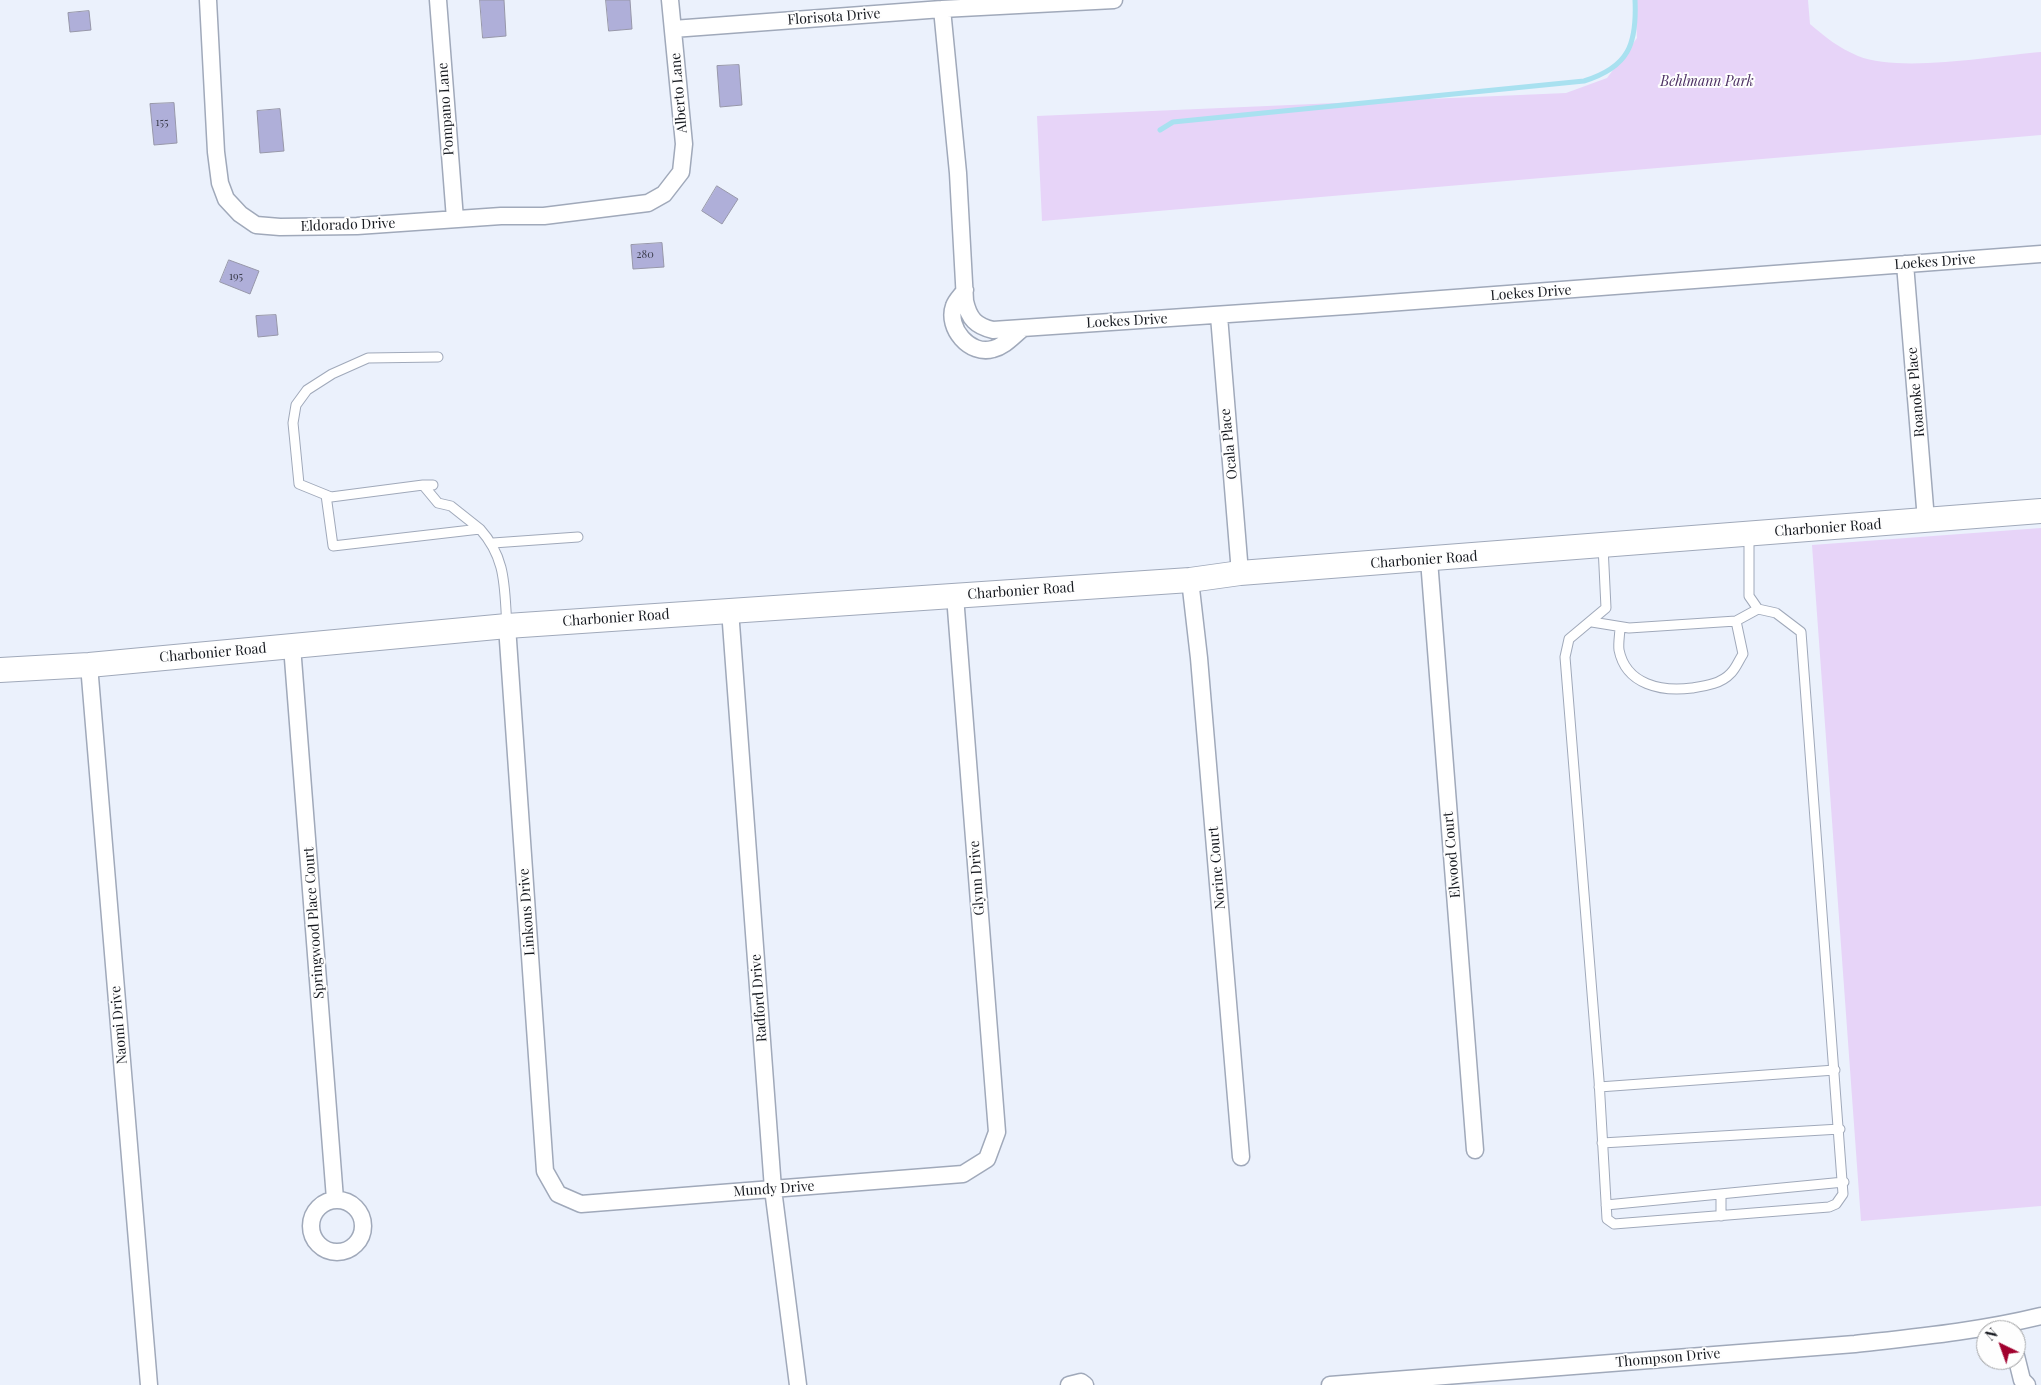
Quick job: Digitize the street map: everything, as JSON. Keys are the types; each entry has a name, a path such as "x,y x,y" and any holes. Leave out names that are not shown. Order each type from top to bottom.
{"main road":[{"name":"Charbonier Road","path":"0,670 89,665 507,626 1190,580 1240,573 1429,560 2041,511"}],"street":[{"name":"Eldorado Drive","path":"208,0 216,152 220,183 226,199 240,214 256,225 280,227 357,226 455,219 544,216 648,203 664,194 673,184"},
{"name":"Pompano Lane","path":"438,0 455,219"},
{"name":"Alberto Lane","path":"670,0 684,144 681,172 673,184"},
{"name":"Florisota Drive","path":"673,29 942,9 1114,0"},
{"name":"Loekes Drive","path":"942,9 953,117 968,312 980,327 993,330 1219,316 2041,254"},
{"name":"Roanoke Place","path":"1905,264 1926,520"},
{"name":"Ocala Place","path":"1219,316 1240,573"},
{"name":"Elwood Court","path":"1429,560 1475,1150"},
{"name":"Norine Court","path":"1190,580 1195,615 1241,1157"},
{"name":"Glynn Drive","path":"956,596 997,1132 987,1159"},
{"name":"Radford Drive","path":"730,610 773,1189 798,1385"},
{"name":"Linkous Drive","path":"507,626 545,1171 558,1194"},
{"name":"Springwood Place Court","path":"292,646 335,1199"},
{"name":"Naomi Drive","path":"89,665 149,1385"},
{"name":"Mundy Drive","path":"558,1194 581,1204 963,1174 987,1159"},
{"name":"Thompson Drive","path":"2026,1321 2041,1316"},
{"name":"Thompson Drive","path":"1330,1385 1855,1344 1976,1331"},
{"path":"2020,1370 2022,1380 2027,1385"},
{"path":"1069,1385 1081,1382 1085,1385"}],"lane":[{"path":"433,485 331,497 299,484 293,423 296,405 307,390 332,374 368,358 438,357"},
{"path":"423,485 438,503 451,506"},
{"path":"326,495 333,546 480,529"},
{"path":"444,495 451,506 480,529 493,543 504,574 507,626"},
{"path":"1748,534 1749,596 1758,609"},
{"path":"493,543 578,537"},
{"path":"1592,622 1629,628 1736,620 1758,609 1776,613 1801,632 1844,1182 1843,1194 1836,1204 1829,1207 1614,1224 1607,1219 1599,1087 1565,657 1569,639 1592,622 1606,608 1602,546"},
{"path":"1620,627 1619,649 1624,663 1635,676 1648,686 1671,690 1711,685 1730,674 1743,654 1736,620"},
{"path":"1599,1087 1835,1070"},
{"path":"1602,1143 1840,1129"},
{"path":"1606,1205 1844,1182"},
{"path":"1721,1194 1721,1216"}],"green space":[{"name":"Behlmann Park","path":"1635,0 1808,0 1810,24 1827,38 1845,49 1858,56 1876,61 1898,63 1947,62 2041,52 2041,135 1042,221 1037,116 1566,93 1607,78 1637,38"},
{"path":"2041,528 2041,1206 1861,1221 1812,545"}],"building":[{"path":"480,0 504,0 506,36 483,38"},
{"path":"606,0 630,0 632,29 609,31"},
{"path":"89,11 91,30 70,32 68,13"},
{"path":"739,65 742,105 720,107 717,66"},
{"path":"174,103 177,143 154,145 150,104"},
{"path":"280,109 284,151 260,153 257,111"},
{"path":"717,186 738,199 722,224 702,211"},
{"path":"662,243 664,267 633,269 631,245"},
{"path":"229,260 259,271 250,294 220,282"},
{"path":"276,315 278,335 258,337 256,316"}],"waterway":[{"path":"1160,130 1173,122 1584,81 1611,69 1627,52 1632,41 1634,29 1635,0"}]}
